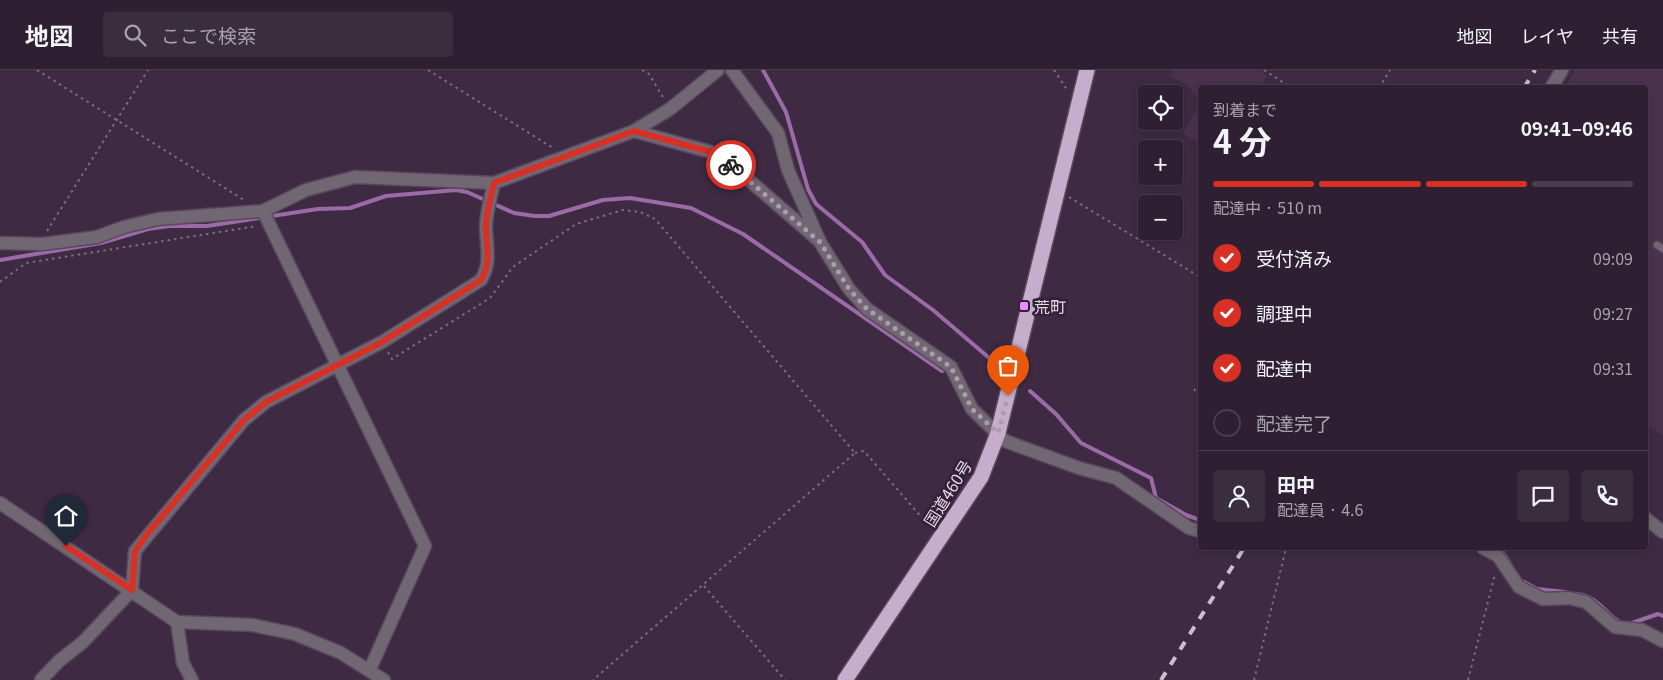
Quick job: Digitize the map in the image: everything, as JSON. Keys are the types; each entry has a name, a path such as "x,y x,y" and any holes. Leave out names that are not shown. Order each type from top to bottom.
{"highway":[{"name":"国道460号","path":"845,680 981,477 998,433 1087,70"}],"street":[{"path":"0,243 43,244 97,237 124,227 158,219 258,211 306,190 355,177 494,183 634,131 670,109 718,70"},
{"path":"732,70 778,134 788,170 820,242 849,289 867,309 951,367 972,409 1005,441 1079,468 1116,478 1188,528 1198,530"},
{"path":"1553,85 1562,70"},
{"path":"634,131 711,152 727,161 820,242"},
{"path":"41,680 59,661 83,642 132,590 135,551 148,533 244,420 266,402 382,342 481,280 488,269 489,252 486,226 494,183"},
{"path":"258,211 269,224 425,546 370,669"},
{"path":"0,503 177,622 252,625 295,634 341,653 370,669 384,680"},
{"path":"1648,520 1663,532"},
{"path":"1487,550 1498,556 1519,587 1543,599 1569,598 1586,602 1615,627 1642,630 1663,641"},
{"path":"177,622 184,663 192,680"}],"lane":[{"path":"1656,245 1663,249"}],"path":[{"path":"37,70 244,200 258,211"},
{"path":"43,244 46,233 148,70"},
{"path":"428,70 568,157"},
{"path":"642,70 649,74 670,109"},
{"path":"1054,70 1078,105"},
{"path":"1264,70 1287,85"},
{"path":"1381,85 1390,70"},
{"path":"1058,191 1198,276"},
{"path":"382,342 392,359 490,298 513,267 576,224 623,210 640,212 655,219 854,453"},
{"path":"0,282 26,263 269,224"},
{"path":"1194,392 1198,385"},
{"path":"593,680 704,586 854,453 864,451 940,538"},
{"path":"1254,680 1286,550"},
{"path":"1468,680 1494,578 1503,565"},
{"path":"704,586 785,680"}],"shaded area":[{"path":"1174,70 1257,70 1267,76 1261,85 1198,85 1198,97 1191,92 1191,88 1170,76"},
{"path":"1575,70 1663,70 1663,435 1648,427 1648,85 1567,85"},
{"path":"1198,107 1198,142 1183,133"}],"waterway":[{"path":"763,70 786,112 808,189 816,204 862,242 885,275 933,310 1001,368"},
{"path":"0,260 101,243 148,229 169,226 207,226 318,209 350,208 386,196 456,190 467,192 514,213 535,216 549,216 603,200 630,198 691,208 743,234 942,371"},
{"path":"1030,391 1056,414 1081,443 1151,478 1156,498 1186,515 1198,519"},
{"path":"1501,550 1511,565"},
{"path":"1520,580 1537,589 1565,592"},
{"path":"1577,594 1591,599 1622,623"},
{"path":"1629,624 1658,614 1663,616"}],"railway":[{"path":"1526,85 1535,70"},
{"path":"1161,680 1243,550"}],"way so far":[{"path":"731,165 820,242 849,289 867,309 951,367 972,409 998,433 1008,396"}],"place":[{"name":"荒町","path":"1024,306"}],"route":[{"path":"66,546 132,590 135,551 148,533 244,420 266,402 382,342 481,280 488,269 489,252 486,226 494,183 634,131 711,152 731,165"}]}
